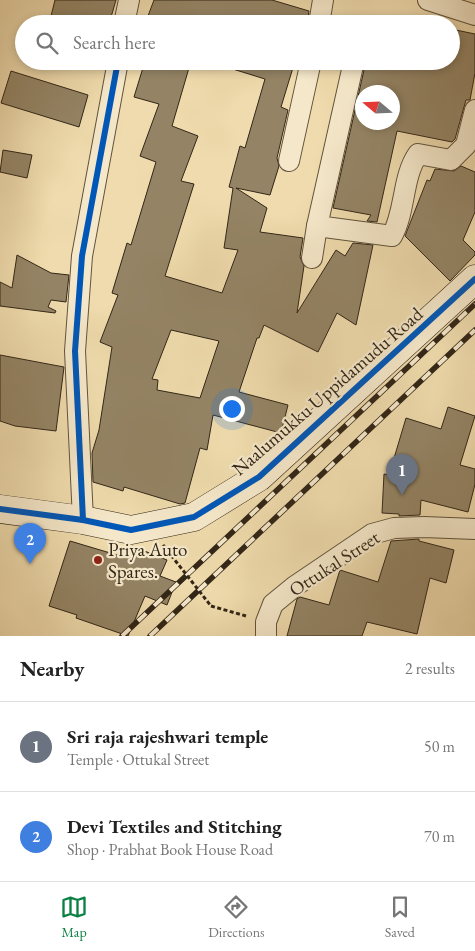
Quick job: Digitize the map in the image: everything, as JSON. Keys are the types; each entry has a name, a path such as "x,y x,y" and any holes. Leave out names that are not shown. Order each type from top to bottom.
{"street":[{"path":"126,15 129,0"},
{"path":"320,15 323,0"},
{"path":"428,0 475,15"},
{"path":"84,520 75,351 82,256 116,70"},
{"path":"289,161 309,70"},
{"path":"312,258 317,226 352,70"},
{"path":"317,226 392,236 399,224 412,163 418,154 451,160 466,145 475,110"},
{"name":"Naalumukku Uppidamudu Road","path":"0,509 84,520 131,530 194,517 259,477 475,279"},
{"name":"Ottukal Street","path":"266,629 273,604 295,586 372,534 394,528 475,529"}],"path":[{"path":"163,545 211,606 266,629"}],"building":[{"path":"55,0 116,0 112,15 51,15"},
{"path":"154,0 272,0 309,11 308,15 148,15"},
{"path":"460,31 475,34 475,73 470,100 466,100 455,139 452,142 397,131 377,222 367,221 371,215 333,208 355,110 355,130 400,130 400,85 361,85 364,70 460,70"},
{"path":"142,70 188,70 172,126 198,136 181,181 194,184 165,276 222,293 238,250 224,248 233,188 229,187 240,146 245,148 265,79 236,70 292,70 281,107 288,110 277,158 279,166 270,195 236,188 267,208 260,232 303,238 300,257 304,266 297,313 336,250 345,256 353,243 373,245 356,325 337,313 318,352 264,325 259,338 257,338 239,392 288,405 281,433 213,415 207,450 200,448 185,503 180,504 124,487 123,491 93,482 92,453 99,430 112,347 100,342 118,295 112,293 127,243 131,245 156,162 140,156 159,104 134,97","holes":["171,330 219,341 200,398 157,390 158,380 152,379"]},
{"path":"11,71 88,95 79,127 1,103"},
{"path":"3,150 32,155 27,178 0,172"},
{"path":"461,166 475,172 475,212 463,240 475,252 475,255 450,281 405,236 427,180 430,181 435,169 454,171"},
{"path":"17,255 51,273 69,275 66,302 51,300 48,307 56,311 55,313 0,306 0,282 12,288"},
{"path":"0,355 64,367 56,431 15,426 0,421"},
{"path":"448,407 475,416 460,465 475,469 475,484 468,512 421,500 420,515 399,516 399,514 382,513 384,474 389,475 406,418 441,429"},
{"path":"419,539 419,541 454,550 446,583 430,578 417,634 367,622 362,636 287,636 297,599 300,597 329,605 340,570 378,582 391,541"},
{"path":"70,541 127,558 132,546 167,560 160,576 176,582 167,605 145,596 128,636 76,618 77,615 49,606"}],"railway":[{"path":"122,636 475,304"},
{"path":"150,636 475,330"}],"cycle path":[{"path":"83,520 75,351 82,256 116,70"},
{"path":"0,509 83,520 131,530 194,517 259,477 475,279"}],"place":[{"name":"Sri raja rajeshwari temple","path":"402,495"},
{"name":"Priya Auto Spares.","path":"98,560"},
{"name":"Devi Textiles and Stitching","path":"30,564"}]}
